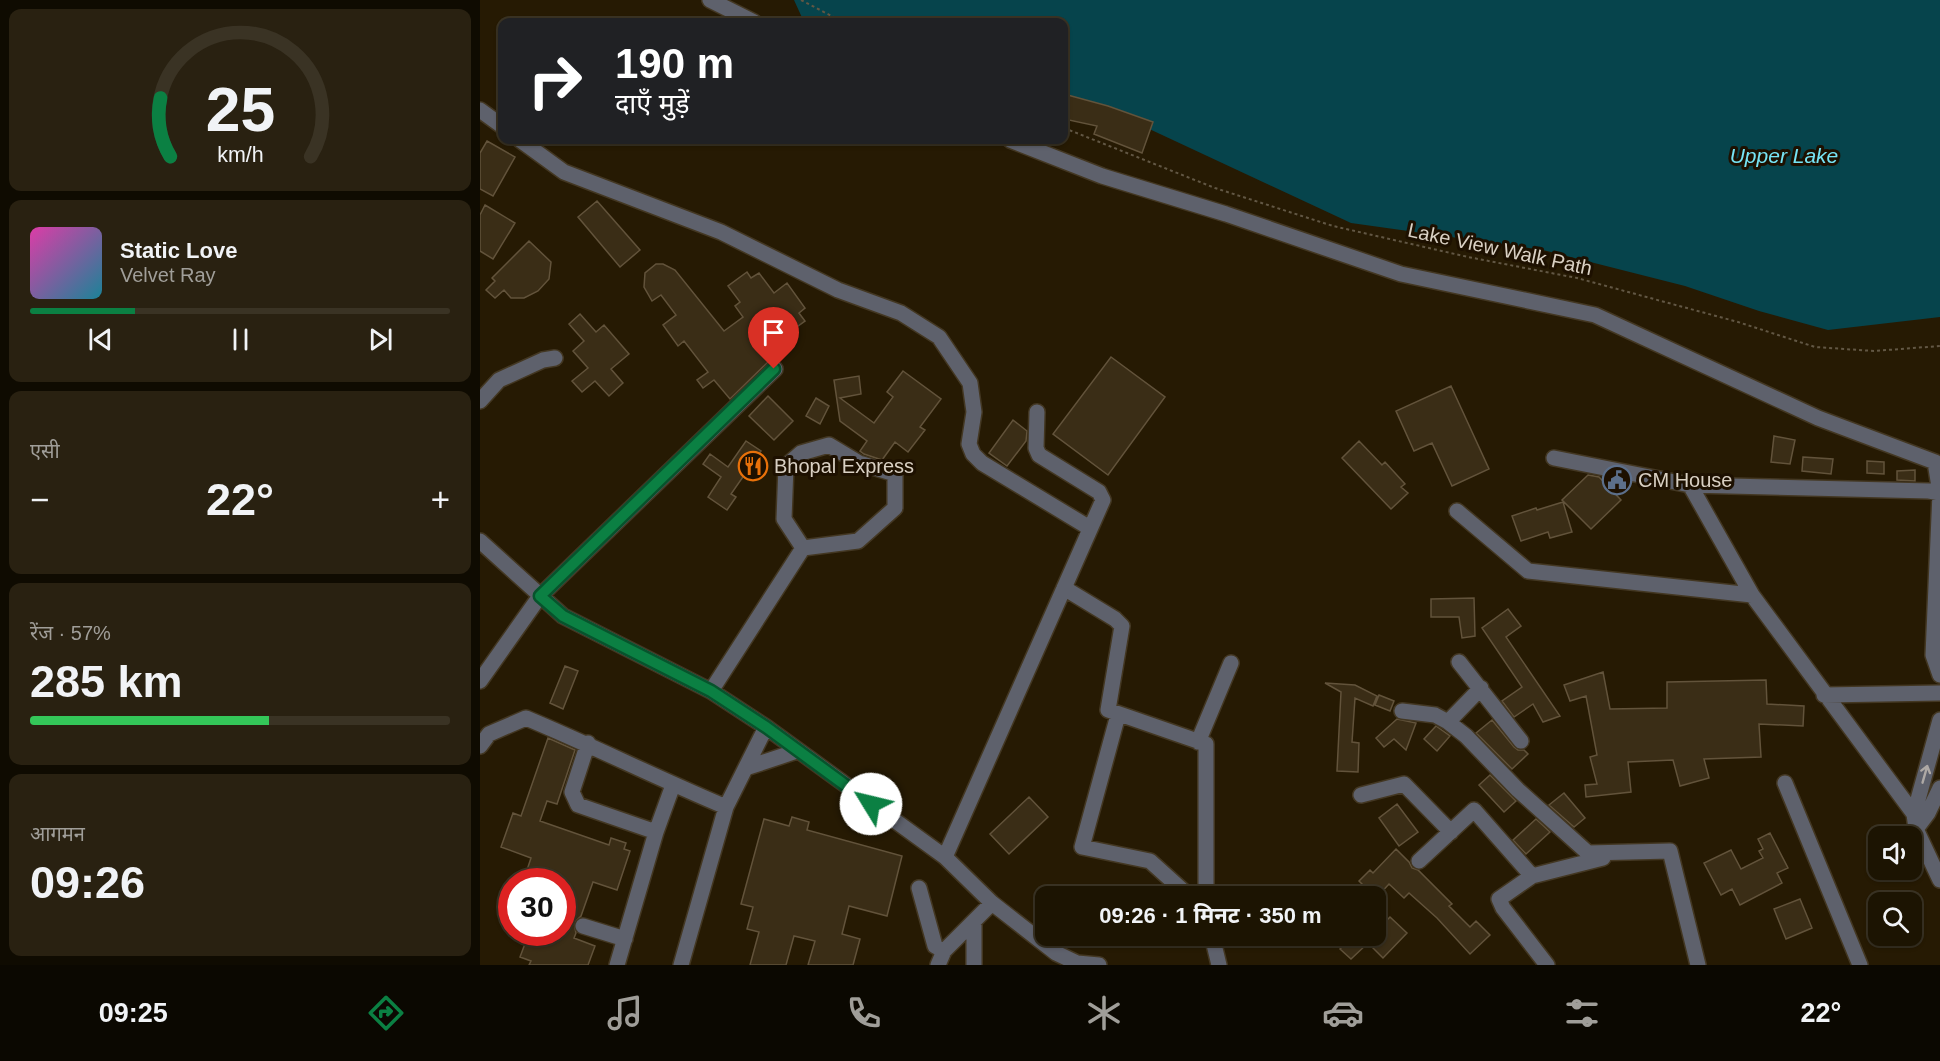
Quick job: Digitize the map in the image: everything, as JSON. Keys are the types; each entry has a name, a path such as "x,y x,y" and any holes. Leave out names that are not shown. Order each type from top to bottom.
{"street":[{"path":"710,0 746,18"},
{"path":"480,110 498,123"},
{"path":"526,144 564,172 721,232 838,290 901,313 939,337 970,383 974,412 969,444 974,454 982,463 1088,527 1088,531"},
{"path":"1020,144 1102,176 1226,214 1401,274 1595,315 1818,418 1935,462 1940,493 1933,655 1940,675"},
{"path":"480,401 499,380 543,360 555,358"},
{"path":"480,681 540,596 774,369"},
{"path":"945,857 1088,531 1102,505 1102,496 1099,492 1039,455 1036,448 1037,412"},
{"path":"711,691 803,548 858,541 895,508 895,474 859,463 829,445 801,453 786,466 784,519 803,548"},
{"path":"1554,458 1690,485 1929,490 1940,493"},
{"path":"1690,485 1752,595 1915,822 1940,880"},
{"path":"1457,511 1528,571 1752,595"},
{"path":"481,542 563,616 711,691 766,727 945,857 992,903 1056,959 1099,965"},
{"path":"1064,588 1115,619 1122,626 1108,710 1206,744 1206,886"},
{"path":"1459,662 1521,741"},
{"path":"1198,742 1231,663"},
{"path":"1448,722 1481,688"},
{"path":"1824,695 1940,693"},
{"path":"1402,711 1435,715 1466,735 1518,790 1588,853 1670,851 1698,965"},
{"path":"1118,715 1082,847 1150,861 1178,886"},
{"path":"480,746 489,734 526,718 588,743 673,785 726,807"},
{"path":"1915,822 1940,720"},
{"path":"681,965 726,807 766,727"},
{"path":"588,743 572,792 578,806 657,832"},
{"path":"746,768 798,751"},
{"path":"1785,783 1860,965"},
{"path":"1361,795 1404,784 1451,832"},
{"path":"617,965 673,785"},
{"path":"1915,822 1928,813 1940,788"},
{"path":"1419,861 1474,810 1532,876"},
{"path":"1547,965 1503,908 1499,899 1532,876 1629,852"},
{"path":"919,888 935,945 941,958 992,903"},
{"path":"974,923 974,965"},
{"path":"583,926 625,939"},
{"path":"1214,946 1219,965"}],"path":[{"path":"801,0 835,18"},
{"name":"Lake View Walk Path","path":"1068,130 1215,188 1333,226 1468,257 1577,278 1738,322 1815,347 1874,351 1940,346"}],"water":[{"name":"Upper Lake","path":"794,0 1940,0 1940,317 1828,330 1759,311 1685,286 1543,250 1351,223 1145,127 1088,104 1068,103 1068,18 802,18"}],"building":[{"path":"1068,95 1153,122 1142,153 1094,134 1097,126 1068,120"},
{"path":"487,141 515,157 493,196 480,189 480,153"},
{"path":"597,201 640,250 620,267 578,217"},
{"path":"485,205 515,223 493,259 480,251 480,215"},
{"path":"529,241 551,262 549,279 538,291 524,298 511,298 504,290 495,298 486,290 495,281 492,278"},
{"path":"656,264 663,264 675,270 724,331 743,317 735,306 740,302 728,286 747,272 751,278 759,273 774,293 787,283 805,308 799,313 805,321 766,349 774,359 768,362 730,399 714,380 703,388 697,380 708,372 684,341 678,346 663,325 676,315 661,295 652,301 644,287 645,273"},
{"path":"580,314 596,332 604,325 629,354 611,369 623,383 609,396 595,381 582,392 572,381 588,368 573,351 584,341 569,324"},
{"path":"1111,357 1165,397 1108,475 1053,434"},
{"path":"903,371 941,399 920,427 925,430 908,452 895,442 882,460 864,454 860,451 867,441 840,421 834,380 859,376 861,394 840,398 874,423 893,397 887,392"},
{"path":"1451,386 1489,469 1452,486 1432,443 1414,451 1396,411"},
{"path":"768,396 793,421 774,440 749,416"},
{"path":"816,398 829,406 820,424 806,416"},
{"path":"1013,420 1027,431 1026,441 1007,466 989,453"},
{"path":"1774,436 1795,440 1790,464 1771,462"},
{"path":"746,441 761,451 731,494 736,497 727,510 708,497 721,477 703,464 710,454 728,467"},
{"path":"1359,441 1382,465 1385,462 1405,484 1401,487 1408,493 1391,509 1342,458"},
{"path":"1803,457 1833,459 1831,474 1802,471"},
{"path":"1867,461 1884,462 1884,474 1867,473"},
{"path":"1915,470 1915,481 1897,480 1897,471"},
{"path":"1588,475 1599,477 1621,500 1591,529 1562,500"},
{"path":"1563,502 1572,532 1550,538 1548,532 1521,541 1512,516"},
{"path":"1474,598 1475,636 1462,638 1459,617 1431,617 1431,599"},
{"path":"1508,609 1521,626 1506,637 1560,716 1543,722 1533,704 1514,717 1502,701 1522,687 1482,628"},
{"path":"565,666 578,671 563,709 550,703"},
{"path":"1603,672 1610,709 1667,708 1667,682 1766,680 1767,704 1804,706 1803,726 1759,724 1761,757 1704,759 1709,778 1680,786 1673,760 1628,762 1631,792 1586,797 1585,785 1597,784 1590,757 1597,755 1586,696 1570,701 1564,685"},
{"path":"1325,683 1355,685 1377,696 1373,706 1355,698 1352,742 1359,743 1358,772 1337,771 1341,692"},
{"path":"1379,695 1394,701 1390,711 1375,705"},
{"path":"1397,719 1416,723 1406,750 1394,739 1384,747 1376,738"},
{"path":"1492,720 1514,747 1528,754 1512,769 1476,733"},
{"path":"1436,726 1450,736 1437,751 1424,739"},
{"path":"548,738 575,750 557,804 547,801 540,821 609,845 611,838 626,843 624,849 630,851 617,890 593,882 581,916 576,921 576,868 528,868 531,858 501,847 513,813 521,816"},
{"path":"1490,775 1516,801 1504,812 1479,785"},
{"path":"1564,793 1585,818 1574,827 1549,805"},
{"path":"1029,797 1048,817 1009,854 990,834"},
{"path":"1397,804 1418,832 1399,846 1379,818"},
{"path":"792,817 809,822 807,830 902,856 887,916 849,906 842,934 860,939 853,965 808,965 815,941 794,936 786,965 750,965 759,932 747,929 753,907 741,904 764,819 789,826"},
{"path":"1536,819 1550,832 1526,854 1513,840"},
{"path":"1770,833 1788,868 1777,873 1782,883 1740,905 1732,889 1721,895 1704,863 1731,850 1741,869 1763,858 1759,851 1763,849 1758,839"},
{"path":"1396,849 1412,868 1418,870 1452,904 1449,906 1470,927 1476,921 1490,935 1470,954 1437,918 1409,893 1404,898 1389,884 1386,887 1364,886 1359,881 1370,870 1373,873"},
{"path":"1800,899 1812,928 1786,939 1774,909"},
{"path":"1390,917 1407,933 1383,958 1371,946 1386,946 1386,921"},
{"path":"576,939 595,946 588,965 529,965 531,961 520,957 524,946 576,946"},
{"path":"1343,946 1365,946 1351,959 1340,949"}],"place":[{"name":"Bhopal Express","path":"753,466"},
{"name":"CM House","path":"1617,480"}],"route":[{"path":"774,369 540,596 563,616 711,691 766,727 871,804"}]}
